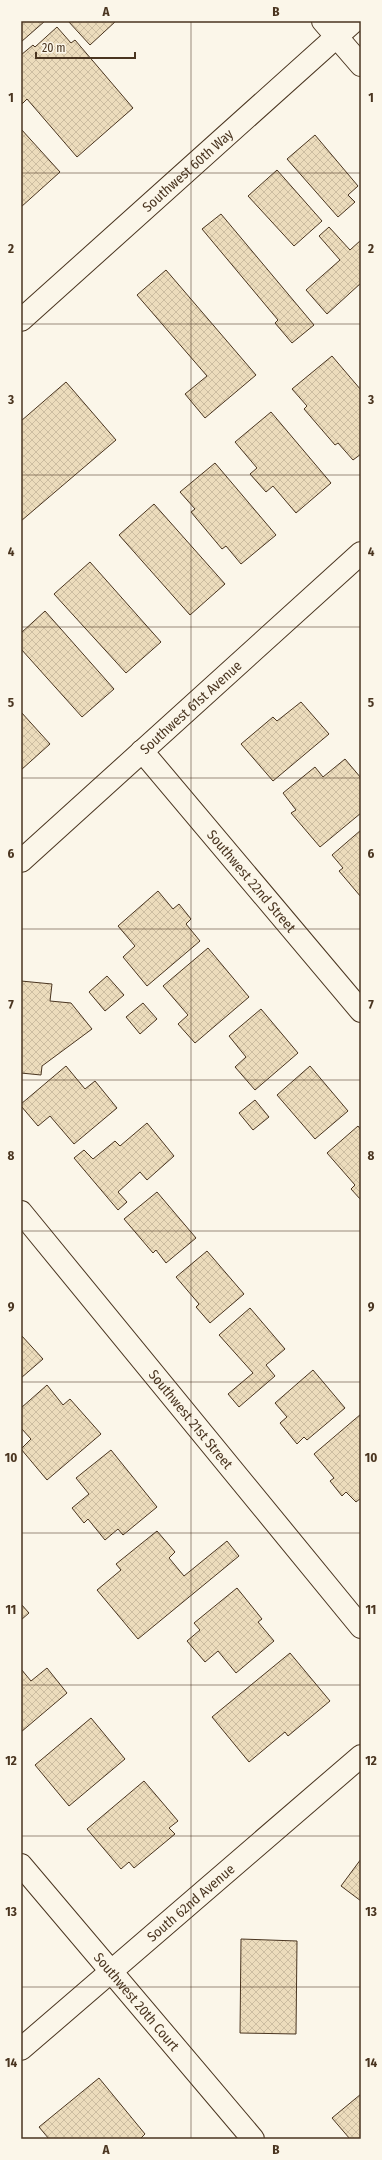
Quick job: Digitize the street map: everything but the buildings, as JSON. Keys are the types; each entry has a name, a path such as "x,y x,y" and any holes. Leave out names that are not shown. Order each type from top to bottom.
{"street":[{"name":"Southwest 60th Way","path":"21,320 330,29 354,21"},
{"path":"330,29 361,65"},
{"name":"Southwest 61st Avenue","path":"21,861 361,553"},
{"name":"Southwest 22nd Street","path":"142,751 361,1011"},
{"name":"Southwest 21st Street","path":"21,1212 361,1626"},
{"name":"South 62nd Avenue","path":"21,2050 361,1756"},
{"name":"Southwest 20th Court","path":"21,1865 253,2139"}]}
